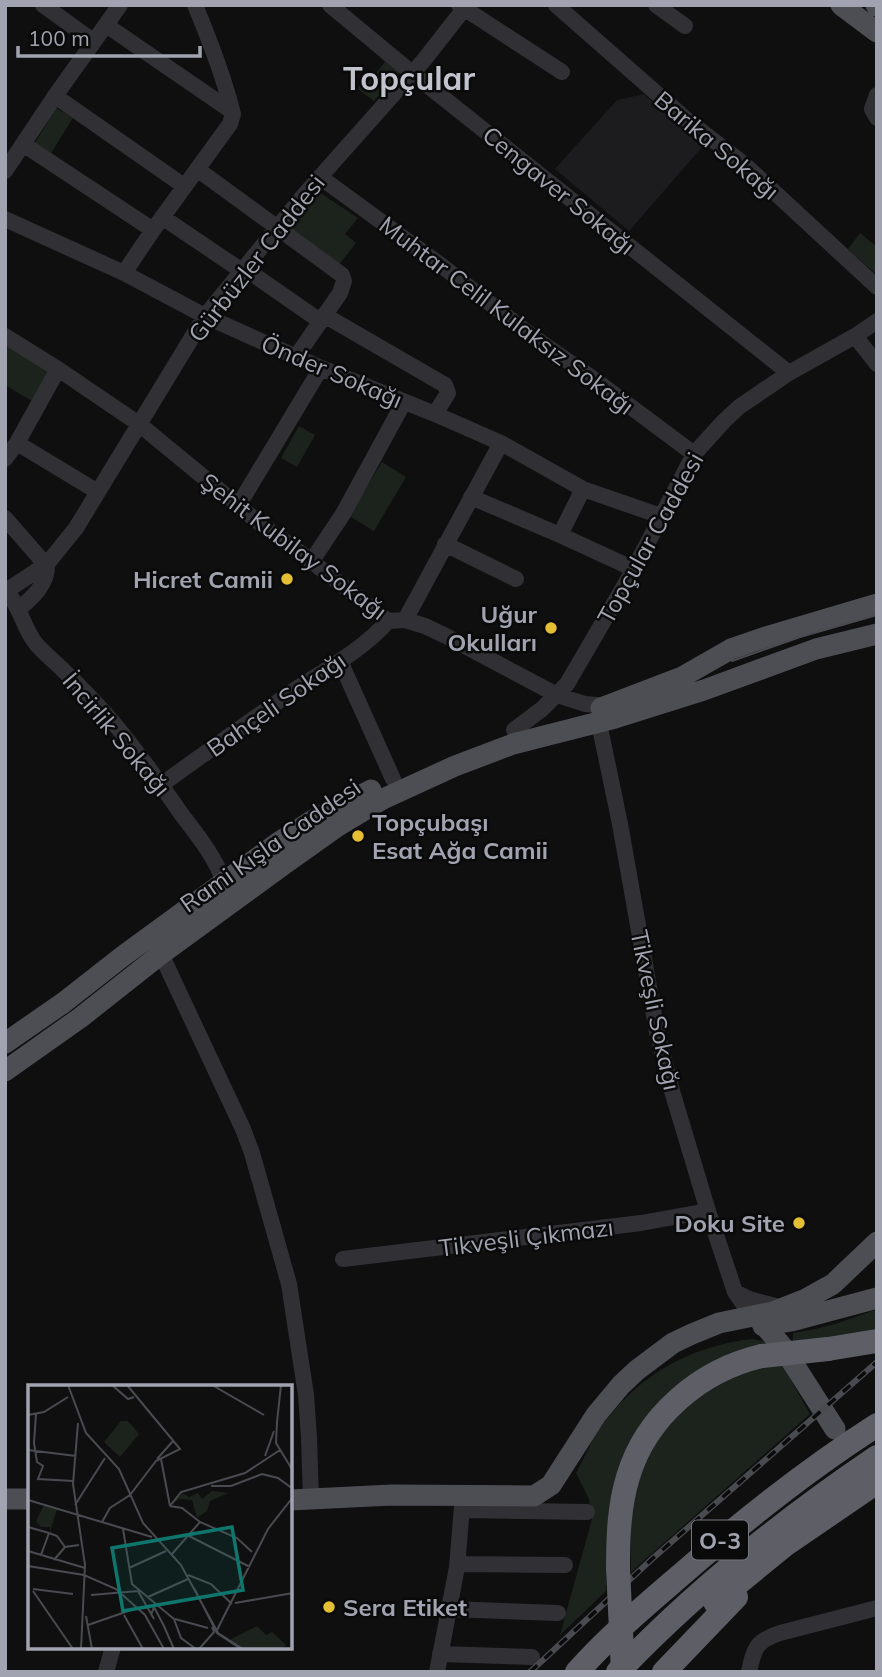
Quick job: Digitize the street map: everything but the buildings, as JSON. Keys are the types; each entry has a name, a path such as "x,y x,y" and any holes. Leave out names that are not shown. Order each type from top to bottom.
{"highway":[{"path":"876,1491 844,1505 786,1544 657,1648 623,1668 618,1568 620,1519 631,1468 646,1436 661,1416 687,1393 724,1370 772,1351 828,1349 877,1341"},
{"name":"O-3","path":"577,1672 610,1638 725,1536 788,1486 877,1425"},
{"name":"O-3","path":"623,1668 686,1606 760,1543 877,1457"},
{"path":"664,1672 728,1604 783,1553 844,1505"}],"main road":[{"path":"841,5 877,32"},
{"name":"Rami Kışla Caddesi","path":"5,1043 279,842 313,820 393,779 514,730 544,721 603,715 731,649 877,604"},
{"name":"Rami Kışla Caddesi","path":"5,1071 338,826 383,799 513,744 603,715 704,691 816,649 877,634"},
{"path":"224,882 228,892 225,908"},
{"path":"89,983 92,993 102,1000"},
{"path":"787,1314 815,1303 877,1242"},
{"path":"659,1354 787,1314 877,1298"},
{"path":"772,1351 782,1335 787,1314"},
{"path":"301,1500 392,1495 462,1503 534,1496 551,1485 605,1404 637,1370 673,1343 719,1323 760,1321"},
{"path":"760,1321 772,1351 835,1429"},
{"path":"5,1499 28,1499"}],"street":[{"path":"43,5 93,41"},
{"path":"7,163 120,5"},
{"path":"124,273 230,124 233,114 219,67 195,5"},
{"name":"Cengaver Sokağı","path":"330,5 789,373"},
{"name":"Barika Sokağı","path":"556,5 687,120 744,164 877,287"},
{"path":"656,5 685,26"},
{"path":"464,6 562,72"},
{"name":"Gürbüzler Caddesi","path":"47,564 76,528 205,316 320,177 412,73 464,6"},
{"path":"106,25 233,114"},
{"path":"877,94 872,109 877,118"},
{"path":"55,96 184,186"},
{"path":"23,144 243,269 322,318 445,385 448,393 435,414"},
{"path":"197,169 342,275 343,285 296,357"},
{"name":"Muhtar Celil Kulaksız Sokağı","path":"320,177 694,454"},
{"name":"Önder Sokağı","path":"5,219 124,273 205,316 501,443 583,489 661,516"},
{"name":"Topçular Caddesi","path":"514,730 542,709 567,684 634,569 694,454 740,407 789,373 877,321"},
{"name":"Şehit Kubilay Sokağı","path":"5,336 139,424 263,527 397,621 425,626 557,695 584,704 603,715"},
{"path":"855,336 876,362"},
{"path":"238,506 321,368"},
{"path":"5,460 58,369"},
{"path":"311,562 343,514 404,402"},
{"path":"17,443 98,492"},
{"path":"397,621 445,544 501,443"},
{"path":"560,535 583,489"},
{"path":"471,497 634,569"},
{"path":"5,518 47,564 42,585 19,609"},
{"path":"445,544 516,579"},
{"path":"6,591 47,564"},
{"name":"İncirlik Sokağı","path":"6,591 19,609 30,636 112,720 210,853 224,882"},
{"name":"Bahçeli Sokağı","path":"161,785 397,621"},
{"path":"340,661 393,779"},
{"name":"Tikveşli Sokağı","path":"603,715 657,1032 672,1091 735,1292 748,1311 760,1321"},
{"path":"161,954 243,1129 289,1284 306,1395 309,1437 301,1500"},
{"name":"Tikveşli Çıkmazı","path":"343,1259 617,1226 708,1211"},
{"path":"735,1292 787,1314"},
{"path":"730,1321 736,1303 735,1292"},
{"path":"437,1672 458,1564 462,1503 587,1512"},
{"path":"458,1564 565,1565"},
{"path":"749,1672 753,1653 764,1638 877,1608"},
{"path":"449,1609 558,1613"},
{"path":"106,1672 112,1649"},
{"path":"440,1654 532,1657"}],"shaded area":[{"path":"380,54 401,71 374,101 358,89 362,80 367,84 385,62"},
{"path":"644,94 702,147 629,231 555,169 617,100"},
{"path":"56,108 73,118 51,153 35,143"},
{"path":"319,192 358,218 345,234 356,243 338,266 288,229"},
{"path":"860,233 877,247 877,275 848,249"},
{"path":"5,344 48,371 32,401 5,385"},
{"path":"299,426 315,435 297,467 281,458"},
{"path":"382,462 406,477 374,531 349,516"},
{"path":"877,1309 877,1334 793,1342 793,1333 836,1324"},
{"path":"752,1339 769,1345 666,1400 607,1554 606,1591 560,1635 592,1519 589,1499 576,1473 599,1430 629,1394 665,1367 707,1349"},
{"path":"782,1364 810,1414 631,1572 631,1517 636,1486 648,1455 676,1412 749,1366"}],"tram line":[{"path":"732,661 800,637 877,615"}],"railway":[{"path":"530,1672 652,1559 877,1362"}],"place":[{"name":"Hicret Camii","path":"287,579"},
{"name":"Uğur Okulları","path":"551,628"},
{"name":"Topçubaşı Esat Ağa Camii","path":"358,836"},
{"name":"Doku Site","path":"799,1223"},
{"name":"Sera Etiket","path":"329,1607"}],"district":[{"name":"Topçular","path":"409,78"}]}
